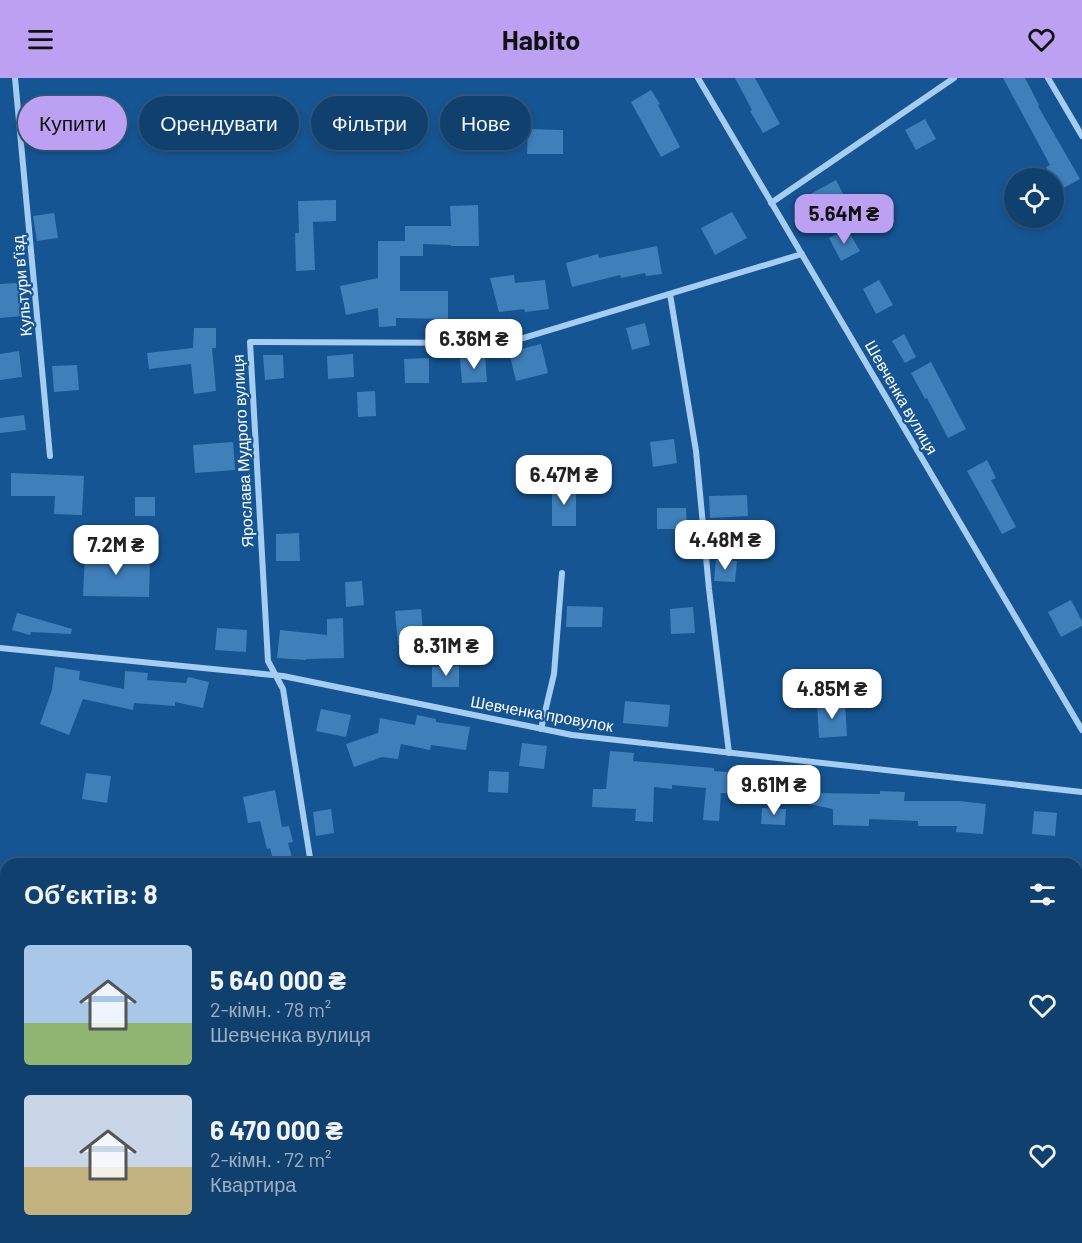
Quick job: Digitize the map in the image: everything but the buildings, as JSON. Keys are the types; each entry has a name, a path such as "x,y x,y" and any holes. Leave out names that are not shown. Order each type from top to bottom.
{"street":[{"name":"Культури в’їзд","path":"15,78 50,456"},
{"name":"Шевченка вулиця","path":"698,78 1082,730"},
{"path":"771,203 954,78"},
{"path":"1048,78 1082,136"},
{"name":"Ярослава Мудрого вулиця","path":"310,858 283,689 268,661 250,342 507,343 802,254"},
{"path":"670,294 696,452 709,589 729,753"},
{"path":"542,729 554,674 562,573"},
{"name":"Шевченка провулок","path":"0,648 275,675 572,735 1082,792"}]}
